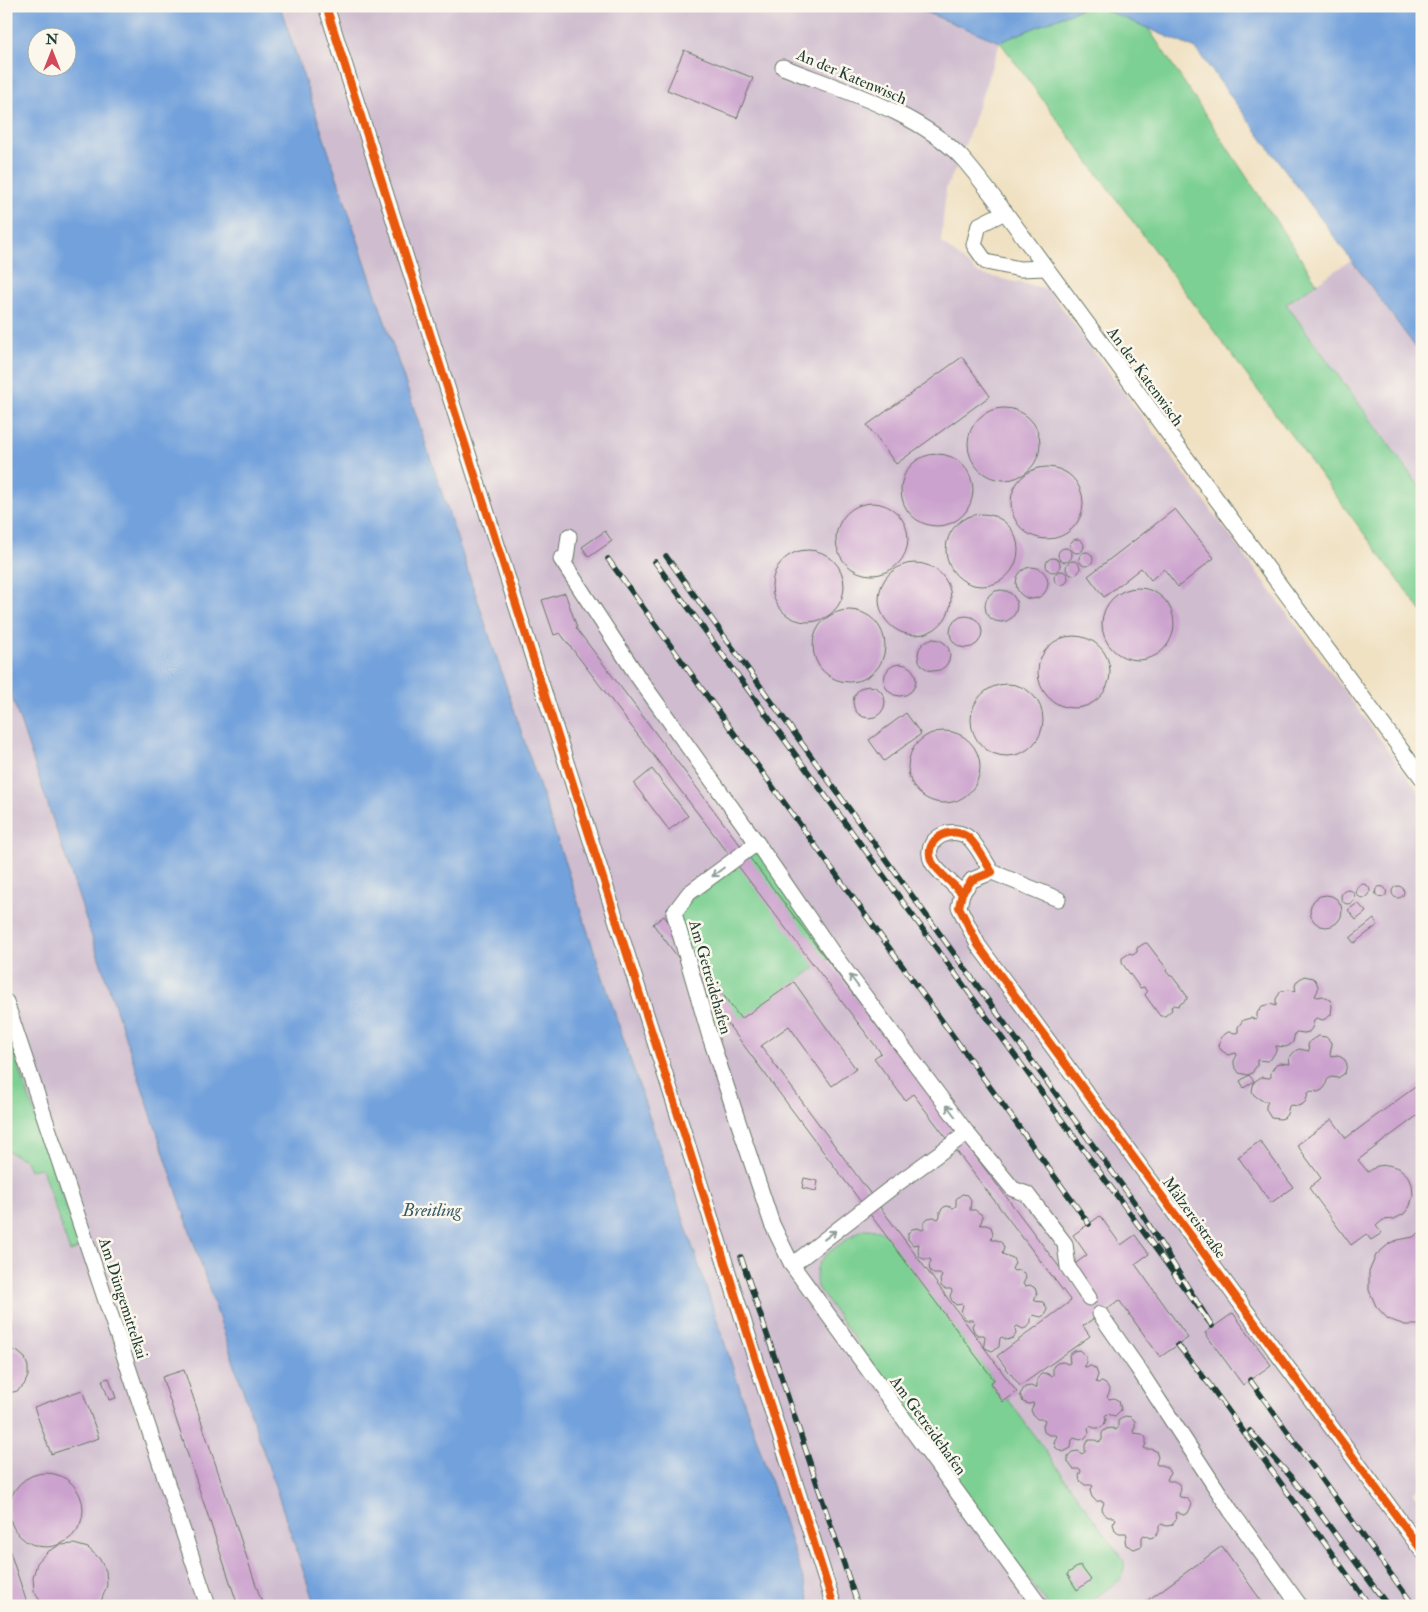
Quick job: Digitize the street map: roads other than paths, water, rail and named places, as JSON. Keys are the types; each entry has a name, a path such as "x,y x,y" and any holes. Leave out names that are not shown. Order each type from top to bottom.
{"street":[{"path":"326,6 834,1606"},
{"name":"An der Katenwisch","path":"782,67 891,109 930,132 961,158 1005,212 1422,778"},
{"path":"1005,212 979,226 974,245 986,262 1020,269 1045,268"},
{"path":"568,536 566,558 561,560 638,678 834,954 967,1133 1013,1189 1027,1194 1065,1244 1068,1267 1089,1298"},
{"path":"992,872 972,880 962,893 933,863 930,852 933,841 946,833 958,832 970,839 992,872 1058,899"},
{"name":"Am Getreidehafen","path":"757,843 689,894 674,914 710,1037 772,1224 792,1265 1040,1606"},
{"name":"Mälzereistraße","path":"962,893 959,906 978,945 1422,1551"},
{"name":"Am Düngemittelkai","path":"6,1002 208,1606"},
{"path":"792,1265 890,1189 967,1133"},
{"path":"1100,1314 1232,1511 1300,1606"}],"water":[{"name":"Breitling","path":"6,6 280,6 812,1606 315,1606 6,679"},
{"path":"910,6 1087,6 1000,42"},
{"path":"1096,6 1422,6 1422,356 1196,49"}],"railway":[{"path":"655,562 1212,1326 1137,1206 666,556"},
{"path":"608,559 1089,1224"},
{"path":"741,1257 858,1606"},
{"path":"1178,1345 1209,1384 1370,1606"},
{"path":"1250,1380 1414,1606"},
{"path":"1250,1431 1316,1508 1388,1606"}]}
